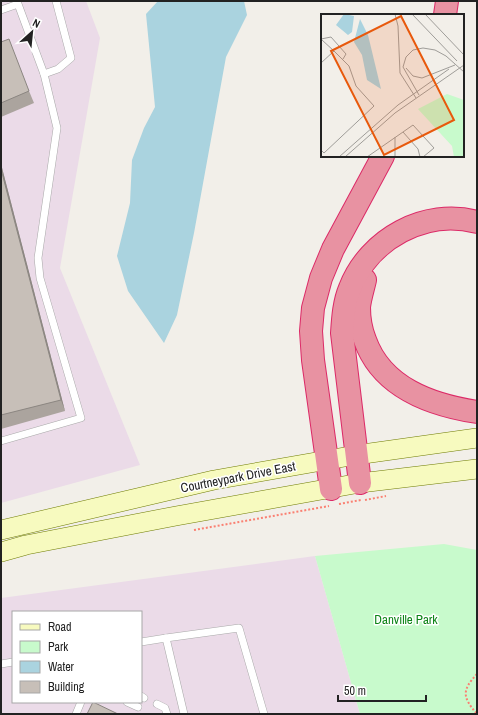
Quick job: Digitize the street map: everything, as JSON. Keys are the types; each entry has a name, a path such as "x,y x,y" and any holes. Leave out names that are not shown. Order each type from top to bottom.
{"highway":[{"path":"445,14 447,1"},
{"path":"331,489 312,360 311,332 313,308 321,278 333,249 382,157"},
{"path":"360,483 342,333 343,315 349,289 359,269 368,257 392,237 407,227 426,221 448,218 477,222"},
{"path":"392,237 373,262 364,280 360,307 361,329 368,348 377,364 392,380 405,389 422,398 440,404 477,412"}],"main road":[{"name":"Courtneypark Drive East","path":"1,530 214,480 356,455 477,438"},
{"name":"Courtneypark Drive East","path":"1,552 26,545 176,516 360,483 477,469"}],"lane":[{"path":"44,74 58,69 71,58 56,1"},
{"path":"1,10 17,3 44,74 57,128 38,258 40,278 81,418 1,441"},
{"path":"142,642 239,628 264,714"},
{"path":"166,638 184,714"},
{"path":"1,664 12,662"},
{"path":"76,714 82,703"},
{"path":"129,703 138,707"},
{"path":"157,704 165,708 167,714"}],"path":[{"path":"477,674 466,688 465,697 468,704 477,714"}],"shaded area":[{"path":"1,1 86,1 100,38 60,268 140,465 1,503"},
{"path":"315,556 360,714 1,714 1,598"}],"green space":[{"name":"Danville Park","path":"444,544 477,550 477,714 360,714 315,556"}],"water":[{"path":"158,1 244,1 247,15 226,57 194,233 177,315 164,343 128,291 117,256 130,203 132,160 144,128 155,107 146,14"}],"building":[{"path":"9,39 29,91 1,103 1,42"},
{"path":"1,169 61,400 1,415"},
{"path":"92,703 95,703 118,714 87,714"}]}
